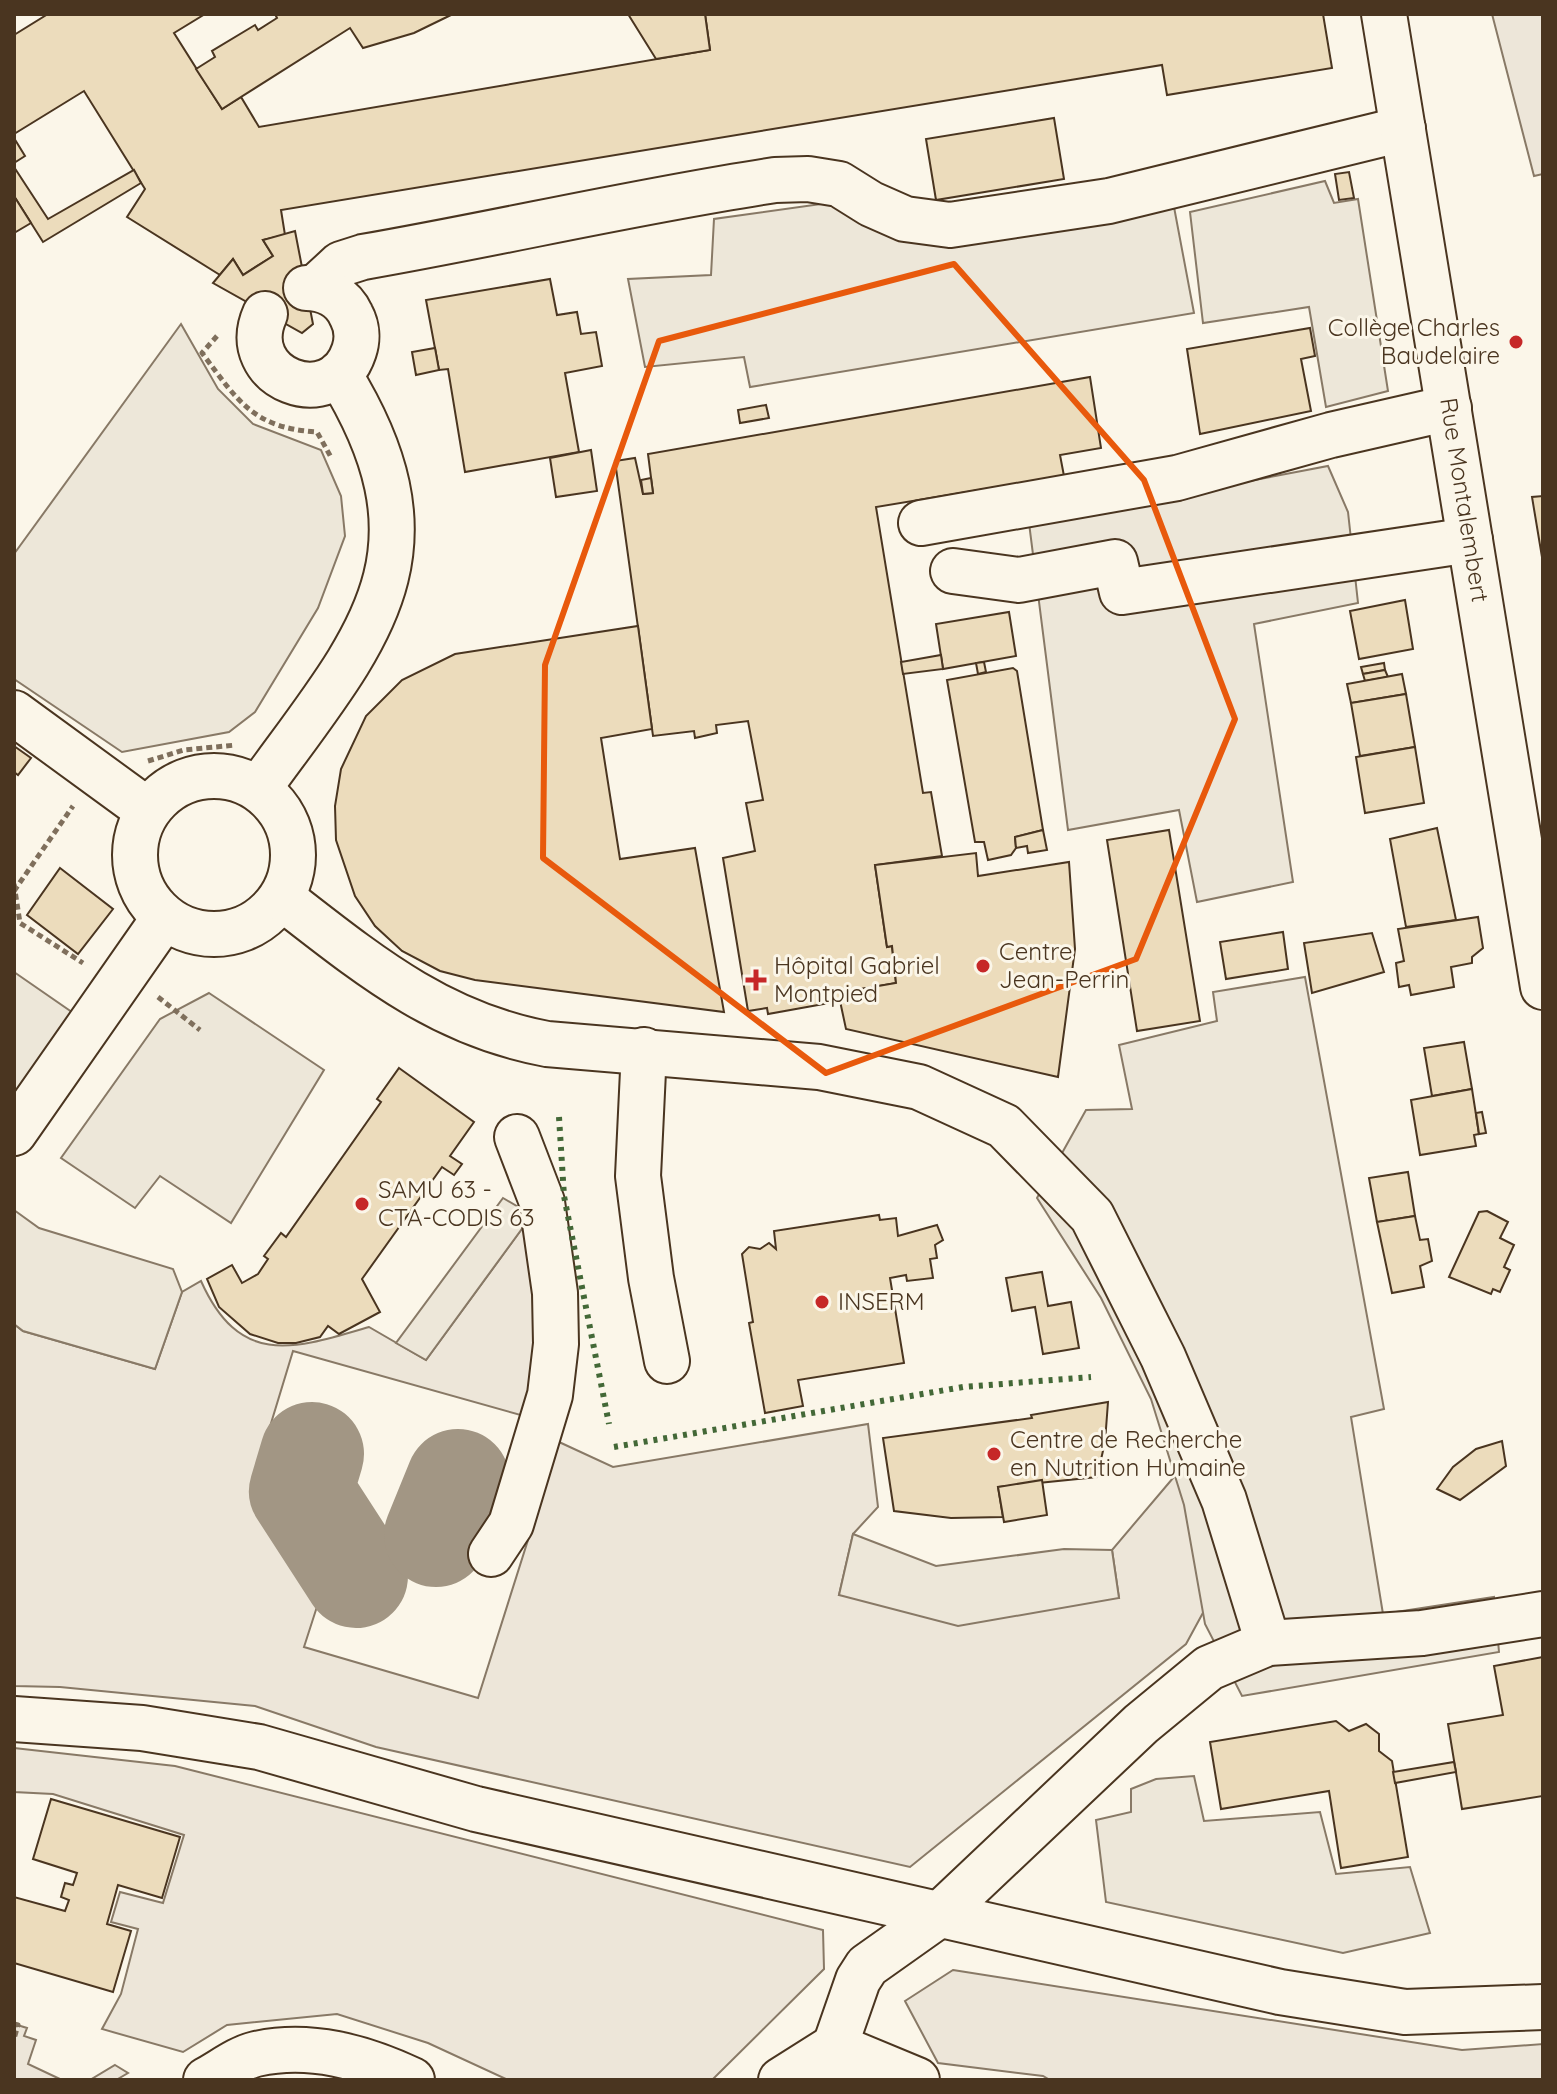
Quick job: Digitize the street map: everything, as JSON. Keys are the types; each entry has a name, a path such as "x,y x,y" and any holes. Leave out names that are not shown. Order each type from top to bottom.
{"main road":[{"name":"Rue Montalembert","path":"1384,14 1543,987"},
{"path":"265,314 259,338 262,353 281,377 310,385 339,374 350,362 357,331 343,302 311,288 341,264 363,257 543,225 578,213 762,182 808,179 839,184 871,204 905,219 950,225 1109,201 1403,129"},
{"path":"259,788 355,654 382,598 393,537 388,485 371,436 339,374"},
{"path":"921,523 1177,478 1331,435 1449,408"},
{"path":"953,571 1019,580 1115,562 1122,592 1470,540"},
{"path":"14,713 147,810"},
{"path":"229,776 259,788 282,812 293,840 292,872 282,898 266,916 234,933 199,934 164,918 147,899 135,868 136,837 147,810 170,788 197,777 229,776"},
{"path":"282,898 389,981 453,1016 506,1036 819,1067 919,1087 1004,1126 1092,1216 1163,1357 1224,1500 1268,1643"},
{"path":"14,1133 164,918"},
{"path":"644,1050 638,1176 651,1278 667,1361"},
{"path":"491,1554 511,1524 550,1395 556,1344 555,1293 542,1202 517,1137"},
{"path":"834,2063 858,1980 867,1966 939,1915 1160,1707 1209,1668 1268,1643 1422,1633 1543,1614"},
{"path":"14,1719 142,1728 259,1747 476,1809 1280,1992 1405,2012 1543,2007"},
{"path":"1478,2007 1543,1975"},
{"path":"206,2080 253,2054 303,2049 369,2060 412,2080"},
{"path":"781,2080 834,2063 917,2080"}],"path":[{"path":"220,332 202,353 246,410 288,430 317,432 339,472"},
{"path":"14,891 96,773 184,750 234,747 245,738"},
{"path":"14,2024 18,2025 14,2039"}],"highlighted area":[{"path":"954,264 1144,480 1235,719 1136,959 826,1073 543,858 545,665 659,341"}],"shaded area":[{"path":"1492,14 1543,14 1543,174 1534,176"},
{"path":"1325,181 1334,203 1358,199 1388,391 1326,407 1309,307 1203,323 1190,212"},
{"path":"828,203 942,247 1174,207 1194,313 750,387 744,357 645,367 628,279 711,275 714,219"},
{"path":"181,324 218,389 253,424 321,450 341,496 345,536 318,608 255,712 229,732 122,752 14,679 14,554"},
{"path":"1328,466 1348,512 1358,603 1254,624 1293,882 1197,902 1179,810 1068,830 1029,523"},
{"path":"14,972 79,1017 14,1106"},
{"path":"1305,977 1384,1409 1351,1417 1383,1614 1494,1597 1499,1652 1242,1696 1205,1624 1184,1505 1151,1399 1101,1298 1037,1198 1086,1110 1132,1109 1119,1045 1217,1021 1213,992"},
{"path":"209,993 324,1070 231,1223 160,1176 135,1208 61,1158 160,1019"},
{"path":"503,1198 532,1215 426,1360 396,1343"},
{"path":"14,1210 39,1228 173,1269 182,1292 155,1369 23,1331 14,1324"},
{"path":"532,1215 542,1421 293,1351 255,1476 323,1588 304,1647 478,1698 559,1442 613,1467 868,1424 878,1507 853,1534 839,1595 1119,1598 1112,1550 1179,1471 1211,1598 1186,1644 910,1867 376,1747 255,1706 60,1687 14,1686 14,1324 23,1331 155,1369 182,1292 201,1281 216,1309 233,1328 252,1340 272,1345 293,1345 369,1327 426,1360"},
{"path":"853,1534 936,1566 1064,1549 1112,1550 1119,1598 958,1626 839,1595"},
{"path":"14,1748 175,1766 823,1930 824,1969 712,2080 508,2080 428,2043 337,2014 227,2025 183,2052 102,2029 121,1994 138,1929 111,1922 120,1892 163,1903 184,1835 53,1794 14,1792"},
{"path":"1194,1776 1204,1821 1320,1812 1336,1874 1410,1867 1430,1933 1343,1953 1106,1902 1096,1820 1131,1812 1131,1789 1156,1779"},
{"path":"953,1970 1462,2050 1543,2044 1543,2080 1050,2080 1043,2076 938,2063 905,2001"},
{"path":"14,2024 27,2028 24,2036 36,2040 28,2064 62,2080 14,2080"},
{"path":"115,2065 128,2073 116,2080 90,2080"}],"building":[{"path":"48,14 205,14 174,33 222,109 241,97 259,127 710,50 705,14 1323,14 1332,68 1167,95 1162,65 281,210 285,235 263,240 273,256 243,275 233,259 220,275 127,217 145,189 84,91 14,134 14,35"},
{"path":"275,14 453,14 414,33 363,48 350,28 222,109 196,69 215,57 212,51 255,25 258,30 277,18"},
{"path":"628,14 705,14 710,50 656,59"},
{"path":"1054,118 1064,179 936,200 926,139"},
{"path":"14,138 25,156 14,163"},
{"path":"14,167 48,219 134,170 141,183 43,242 14,196"},
{"path":"1349,172 1354,198 1339,200 1335,174"},
{"path":"14,196 31,223 14,233"},
{"path":"295,231 313,324 302,333 213,283 233,259 243,275 273,256 263,240"},
{"path":"550,279 557,315 577,312 581,334 596,332 602,366 565,373 579,452 465,472 448,369 439,370 426,300"},
{"path":"1310,328 1315,356 1301,359 1311,411 1200,434 1187,349"},
{"path":"435,348 439,370 416,375 412,352"},
{"path":"1090,377 1101,448 1060,455 1064,476 876,507 923,793 931,792 942,856 875,865 887,947 892,946 896,983 855,990 857,998 768,1014 767,1008 748,1011 723,858 755,851 746,803 763,800 748,721 716,725 717,733 695,738 694,731 653,736 615,461 635,458 643,494 653,493 648,454"},
{"path":"766,405 769,418 740,423 738,410"},
{"path":"591,450 597,491 556,497 550,458"},
{"path":"651,478 653,493 643,494 641,480"},
{"path":"1543,496 1543,563 1532,497"},
{"path":"1405,600 1413,649 1359,659 1350,611"},
{"path":"1009,612 1016,656 943,669 936,624"},
{"path":"638,626 652,729 601,738 620,859 695,848 724,1012 475,980 440,971 402,951 375,926 355,896 336,840 335,806 341,769 366,716 402,680 455,654"},
{"path":"941,655 943,669 903,674 901,662"},
{"path":"984,662 986,672 978,674 976,663"},
{"path":"1384,663 1385,670 1363,674 1361,667"},
{"path":"1013,668 1017,671 1043,830 1015,837 1016,848 1011,855 988,860 984,842 975,842 947,680"},
{"path":"1385,670 1388,677 1365,681 1363,674"},
{"path":"1402,674 1406,694 1351,703 1347,684"},
{"path":"1406,694 1415,747 1360,756 1351,703"},
{"path":"14,746 31,758 18,775 14,772"},
{"path":"1415,747 1424,803 1365,813 1356,757"},
{"path":"1437,828 1456,920 1406,927 1390,839"},
{"path":"1043,830 1047,850 1028,853 1027,846 1016,848 1015,837"},
{"path":"1169,830 1200,1021 1137,1031 1107,840"},
{"name":"Centre Jean-Perrin","path":"976,853 978,876 1069,862 1075,949 1058,1077 846,1029 840,1001 857,998 855,990 896,983 892,946 887,947 875,865"},
{"path":"60,868 113,909 78,954 27,915"},
{"path":"1478,917 1483,948 1472,957 1472,963 1451,967 1454,987 1411,995 1409,985 1399,987 1396,963 1404,961 1398,929"},
{"path":"1283,932 1288,969 1226,979 1220,942"},
{"path":"1372,933 1384,972 1312,993 1304,943"},
{"path":"1464,1042 1472,1089 1432,1096 1424,1048"},
{"name":"SAMU 63 - CTA-CODIS 63","path":"399,1068 474,1122 450,1156 462,1164 454,1175 442,1167 362,1279 380,1312 339,1334 328,1326 320,1337 296,1343 278,1343 250,1334 219,1307 207,1279 232,1265 242,1283 258,1274 268,1259 264,1256 281,1233 286,1237 381,1102 377,1099"},
{"path":"1472,1089 1479,1134 1474,1135 1476,1146 1420,1155 1411,1100"},
{"path":"1482,1112 1486,1133 1479,1134 1476,1113"},
{"path":"1408,1172 1415,1216 1377,1222 1369,1178"},
{"path":"1487,1211 1508,1222 1500,1238 1514,1245 1504,1267 1510,1270 1500,1292 1493,1289 1491,1294 1449,1277 1479,1212"},
{"name":"INSERM","path":"879,1215 880,1220 896,1218 898,1236 937,1225 943,1240 935,1245 937,1258 930,1259 933,1278 907,1281 906,1275 890,1278 904,1363 798,1380 803,1406 765,1413 749,1323 753,1322 742,1254 749,1247 760,1249 769,1243 776,1249 774,1231"},
{"path":"1415,1216 1420,1240 1428,1239 1432,1261 1420,1266 1424,1287 1392,1293 1377,1222"},
{"path":"1042,1272 1048,1306 1071,1302 1079,1348 1043,1354 1035,1307 1012,1311 1006,1278"},
{"name":"Centre de Recherche en Nutrition Humaine","path":"1108,1402 1105,1442 1097,1477 998,1487 1003,1517 951,1518 894,1511 883,1438 1032,1418 1031,1415"},
{"path":"1502,1441 1506,1466 1460,1500 1437,1489 1453,1467 1476,1449"},
{"path":"1042,1480 1047,1515 1004,1522 998,1487"},
{"path":"1543,1657 1543,1796 1462,1809 1448,1724 1503,1715 1494,1666"},
{"path":"1336,1721 1349,1731 1366,1724 1379,1734 1379,1751 1392,1761 1408,1857 1341,1868 1329,1791 1221,1809 1210,1742"},
{"path":"1454,1762 1456,1772 1395,1783 1393,1772"},
{"path":"51,1799 180,1837 162,1898 118,1885 107,1924 131,1931 113,1992 14,1963 14,1897 65,1911 69,1900 61,1897 65,1883 73,1885 77,1873 33,1859"}],"taxiway":[{"path":"312,1454 301,1491 356,1576"},
{"path":"436,1535 458,1481"}],"hedge":[{"path":"559,1117 564,1196 609,1424"},
{"path":"614,1447 963,1387 1091,1377"}],"place":[{"name":"Collège Charles Baudelaire","path":"1516,342"},
{"name":"Centre Jean-Perrin","path":"983,966"},
{"name":"Hôpital Gabriel Montpied","path":"756,980"},
{"name":"SAMU 63 - CTA-CODIS 63","path":"362,1204"},
{"name":"INSERM","path":"822,1302"},
{"name":"Centre de Recherche en Nutrition Humaine","path":"994,1454"}]}
